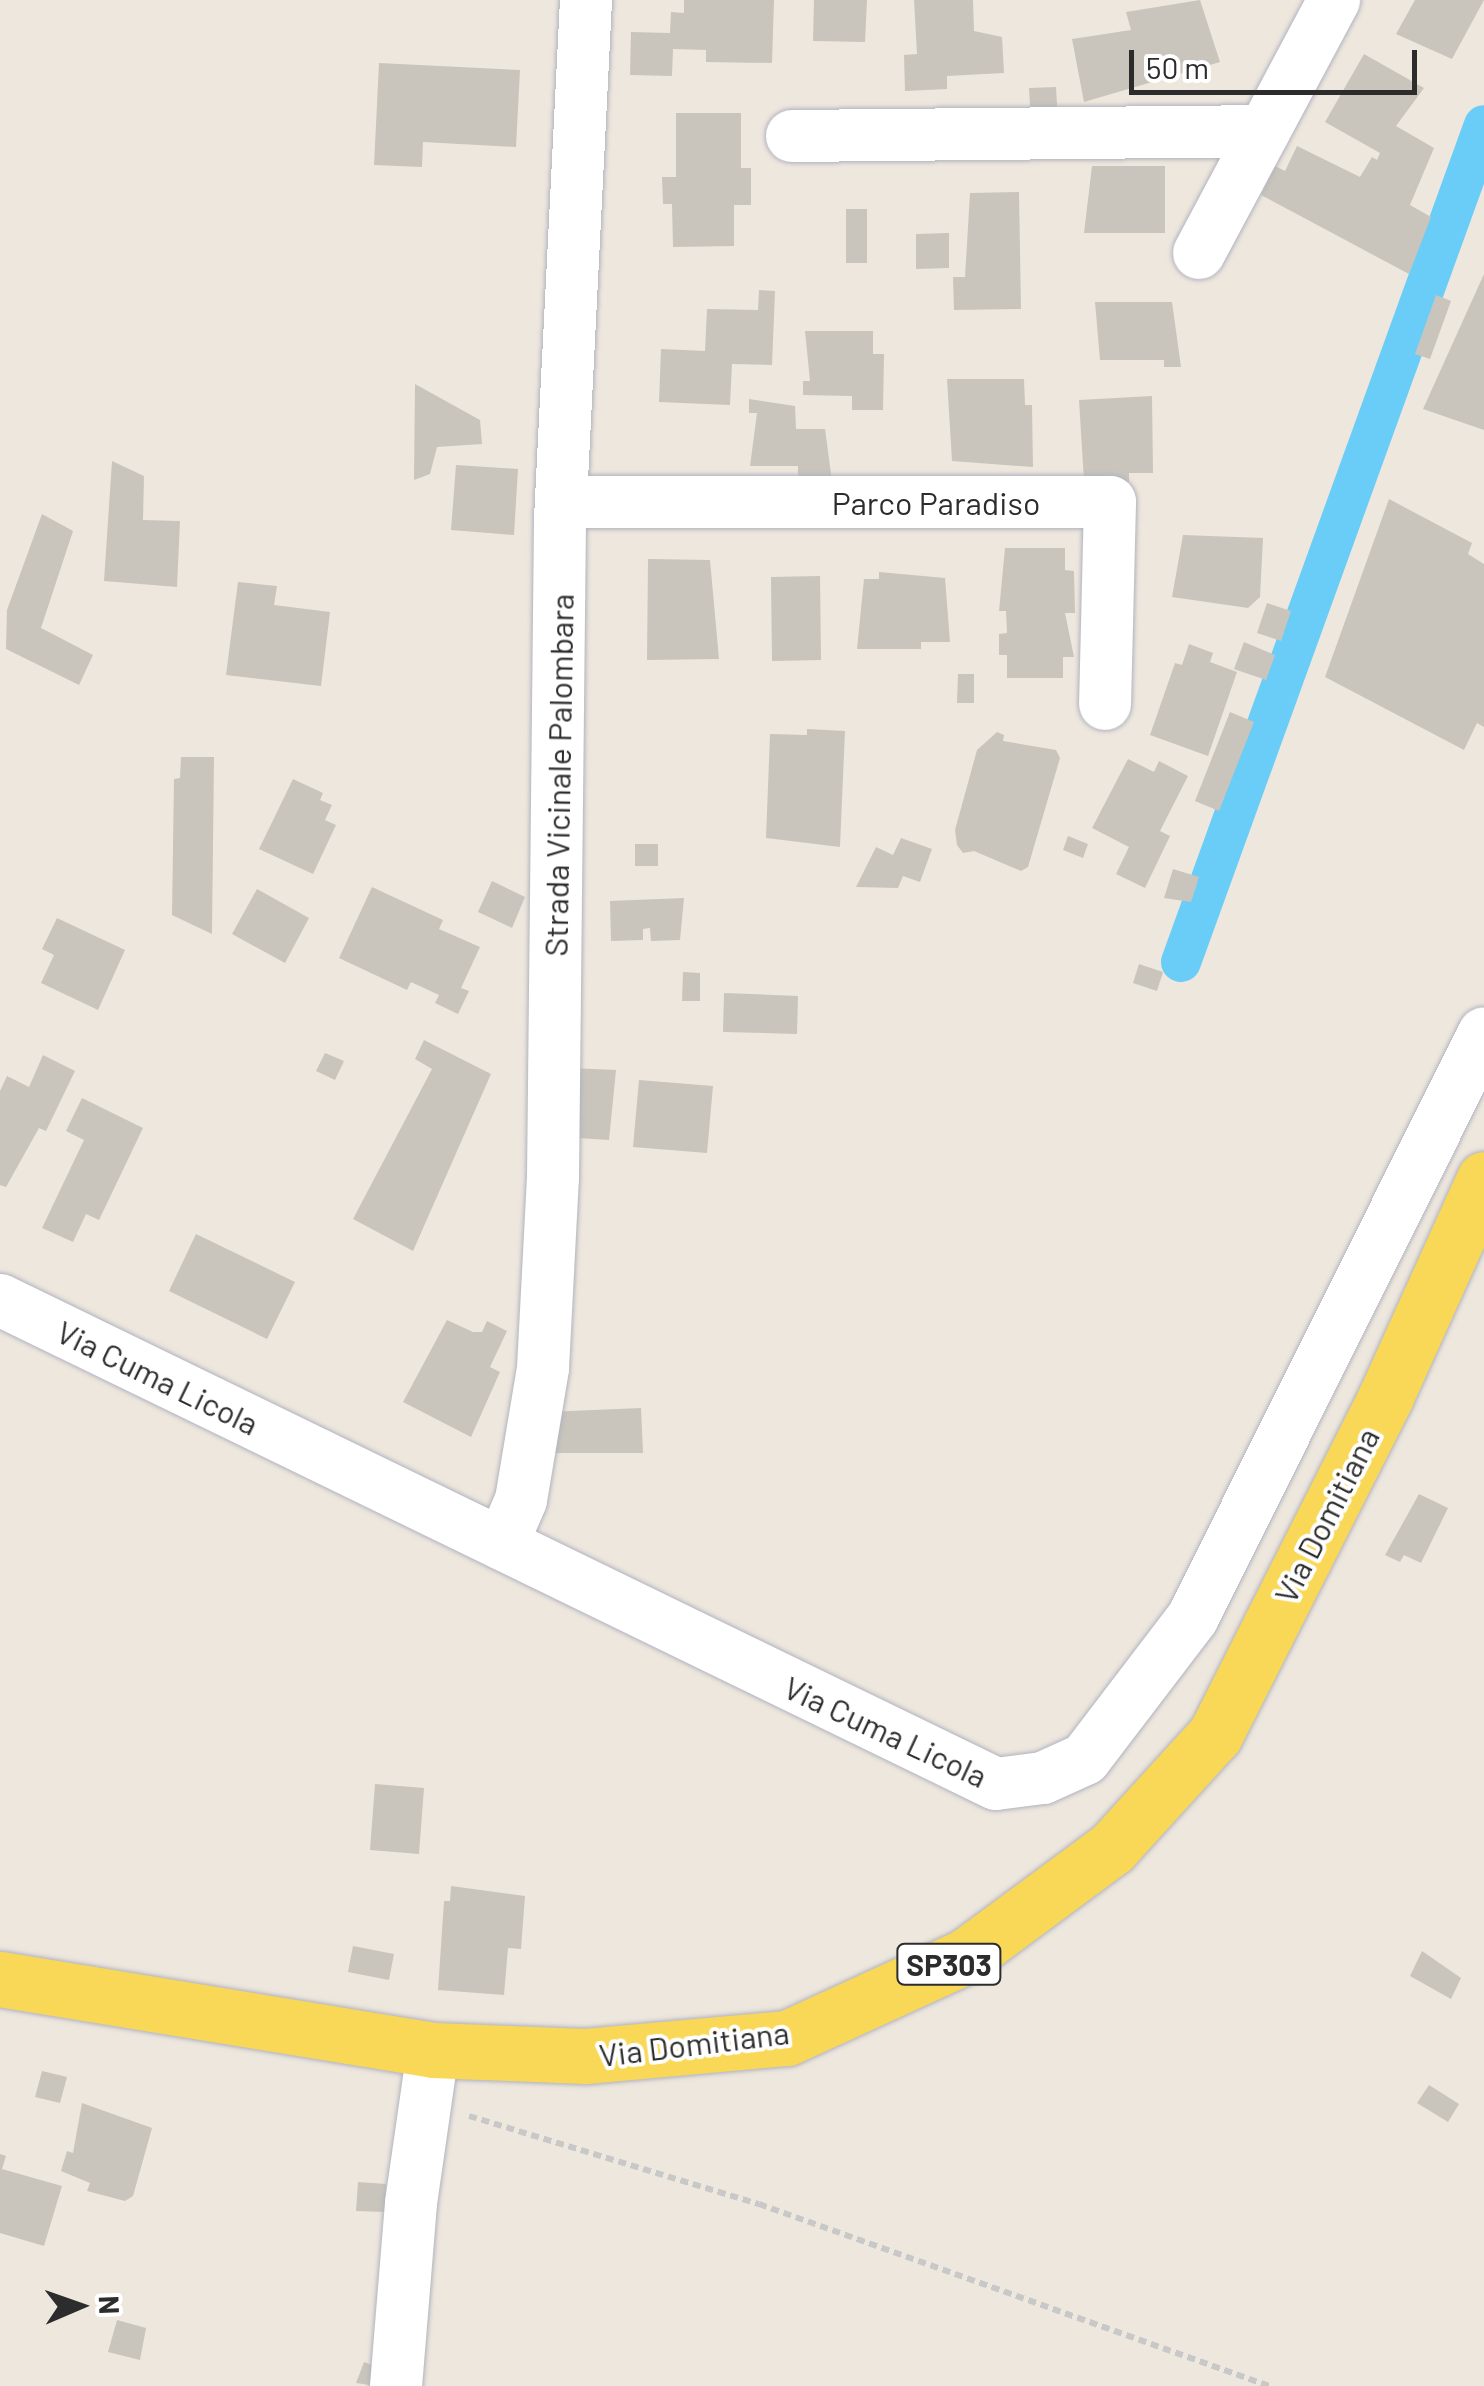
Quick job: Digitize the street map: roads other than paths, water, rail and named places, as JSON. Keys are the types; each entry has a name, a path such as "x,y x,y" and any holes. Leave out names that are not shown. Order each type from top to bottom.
{"main road":[{"name":"Via Domitiana","path":"0,1979 434,2050 585,2056 787,2038 966,1956 1112,1848 1215,1735 1386,1396 1484,1179"}],"street":[{"name":"Strada Vicinale Palombara","path":"502,1544 521,1500 544,1368 554,1178 561,502 586,0"},
{"path":"1199,253 1334,0"},
{"path":"792,136 1264,131"},
{"name":"Parco Paradiso","path":"561,502 1110,502 1105,704"},
{"name":"Via Cuma Licola","path":"0,1300 996,1784 1043,1778 1086,1759 1192,1617 1484,1033"},
{"path":"396,2386 424,2103 434,2050"}],"waterway":[{"path":"1181,962 1484,125"}]}
